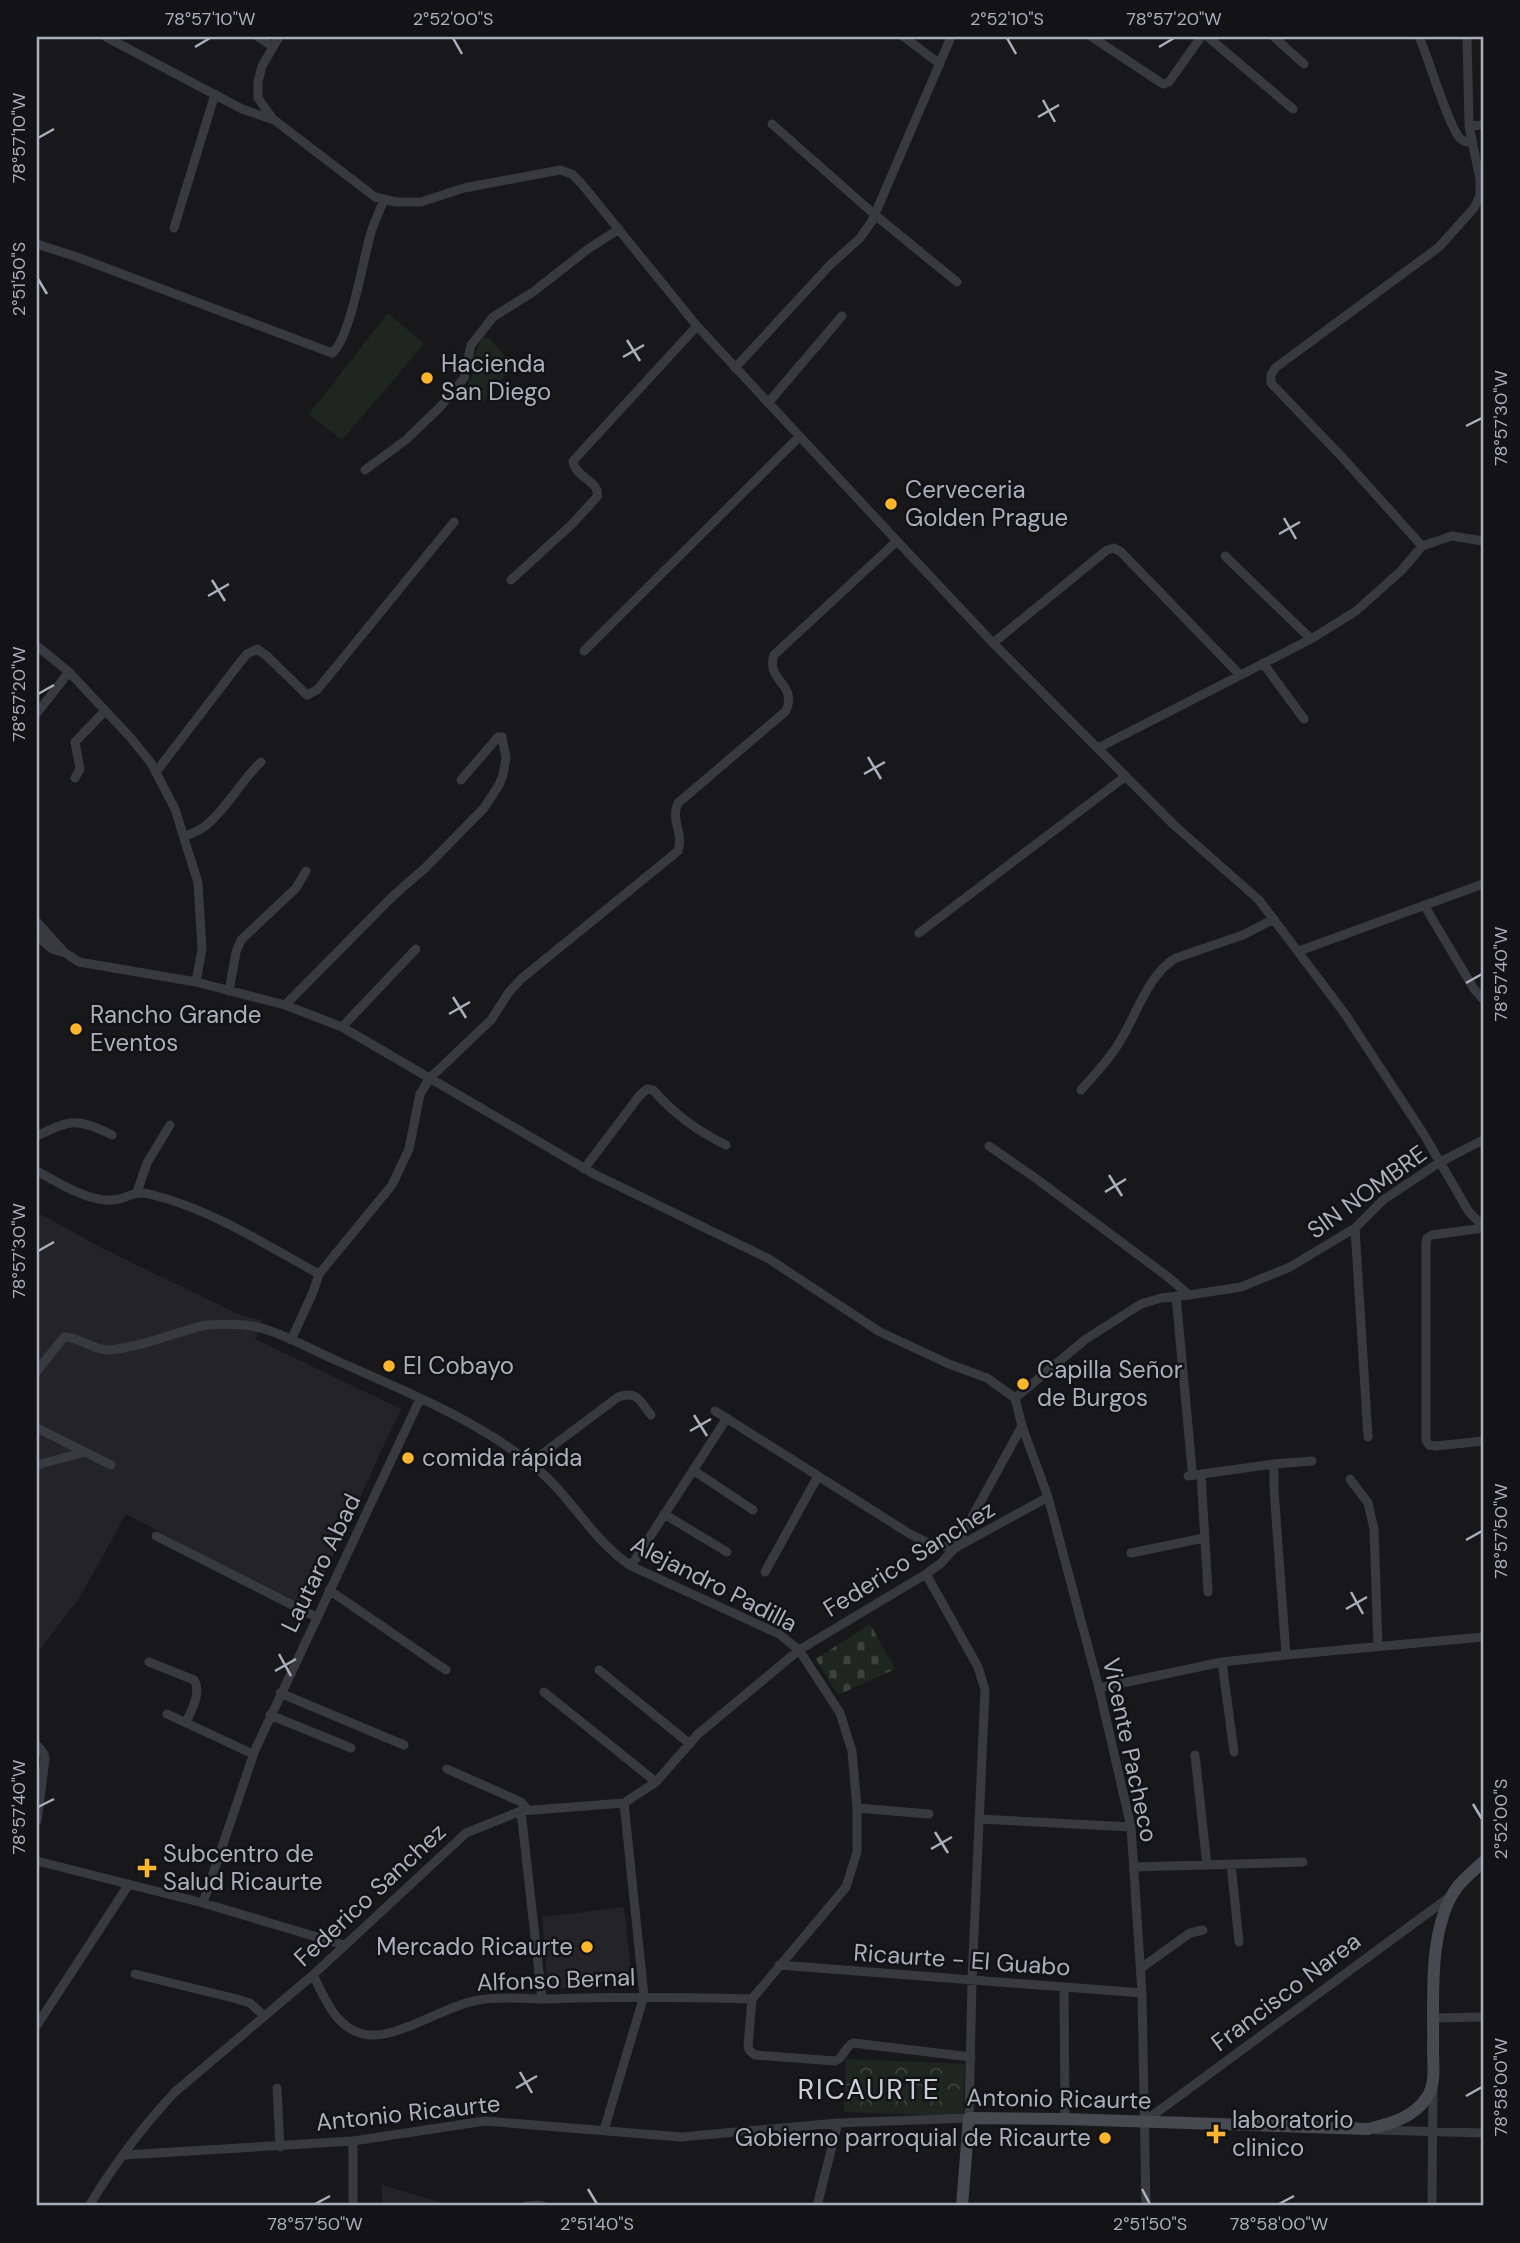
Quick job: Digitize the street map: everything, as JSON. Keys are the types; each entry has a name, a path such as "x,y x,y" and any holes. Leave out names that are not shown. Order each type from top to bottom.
{"main road":[{"path":"1433,2086 1436,1950 1441,1922 1451,1895 1483,1862"},
{"name":"Antonio Ricaurte","path":"969,2118 1145,2121 1367,2130 1408,2115 1427,2098 1433,2086"},
{"path":"962,2206 969,2118"}],"street":[{"path":"106,37 242,109 273,120"},
{"path":"258,37 272,46"},
{"path":"279,37 262,66 258,98 273,120 375,197 396,202 421,202 464,188 561,170 572,174 697,326 993,643 1174,825 1259,900 1345,1013 1469,1212 1483,1227"},
{"path":"904,37 940,64"},
{"path":"735,368 829,266 860,238 875,215 951,37"},
{"path":"1092,37 1163,84 1169,82 1201,37"},
{"path":"1208,37 1293,109"},
{"path":"1275,37 1304,64"},
{"path":"1419,37 1452,126 1460,139 1473,142"},
{"path":"1422,546 1271,383 1271,375 1275,368 1439,247 1474,208 1480,196 1480,179 1469,126 1467,37"},
{"path":"174,228 215,94"},
{"path":"772,124 875,215 957,282"},
{"path":"1469,126 1483,125"},
{"path":"37,244 332,353 340,345 360,283 369,239 384,199"},
{"path":"365,470 407,439 441,406 464,378 471,345 494,317 619,229"},
{"path":"768,403 842,316"},
{"path":"511,580 597,497 597,487 575,470 573,461 697,326"},
{"path":"584,651 799,437"},
{"path":"156,772 247,654 257,649 307,695 317,690 454,522"},
{"path":"1097,748 1311,639 1356,611 1401,571 1422,546 1452,536 1483,541"},
{"path":"291,1340 319,1274 393,1185 409,1149 420,1094 430,1079 491,1020 521,979 678,851 681,842 674,813 678,803 786,711 790,701 788,691 772,671 770,664 774,655 897,541"},
{"path":"993,643 1107,550 1114,548 1202,633 1240,675"},
{"path":"1225,556 1311,639"},
{"path":"37,646 69,672 130,737 156,772 175,809 198,883 201,949 196,982"},
{"path":"1263,663 1304,719"},
{"path":"37,713 69,672"},
{"path":"75,778 80,769 75,742 105,711"},
{"path":"285,1005 484,808 503,775 506,758 502,737 498,737 461,780"},
{"path":"184,837 203,828 228,803 246,776 261,762"},
{"path":"919,933 1125,776"},
{"path":"229,991 236,952 241,940 296,888 306,870"},
{"path":"1299,951 1483,884"},
{"path":"1424,905 1474,989 1483,999"},
{"path":"1082,1090 1118,1045 1166,964 1243,935 1274,919"},
{"path":"37,922 64,952 79,962 196,982 285,1005 342,1027 584,1169 769,1259 880,1332 949,1364 987,1378 1014,1398"},
{"path":"37,936 52,949 64,952"},
{"path":"342,1027 416,949"},
{"path":"584,1169 647,1089 653,1090 667,1106 703,1134 726,1145"},
{"path":"37,1136 65,1123 79,1122 88,1123 112,1135"},
{"path":"137,1192 147,1163 170,1125"},
{"name":"SIN NOMBRE","path":"1014,1398 1057,1361 1141,1304 1161,1297 1189,1296 1241,1287 1290,1267 1355,1228 1383,1200 1440,1162 1483,1140"},
{"path":"989,1146 1137,1253 1189,1296"},
{"path":"37,1171 68,1188 106,1200 137,1192 154,1195 208,1214 319,1274"},
{"path":"1483,1227 1432,1235 1427,1238 1426,1244 1426,1440 1429,1445 1436,1446 1483,1441"},
{"path":"1355,1228 1368,1437"},
{"path":"1176,1296 1208,1592"},
{"name":"Alejandro Padilla","path":"37,1371 64,1337 72,1337 105,1351 128,1348 206,1325 247,1325 291,1340 469,1424 530,1463 552,1483 612,1553 631,1566 761,1624 799,1650 840,1713 852,1752 857,1808 857,1852 846,1886 779,1965"},
{"path":"530,1463 618,1397 628,1393 635,1395 651,1415"},
{"name":"Vicente Pacheco","path":"1014,1398 1048,1497 1131,1827 1142,1993 1146,2206"},
{"name":"Lautaro Abad","path":"203,1903 253,1754 420,1399"},
{"path":"715,1411 910,1534 930,1544 955,1548 1022,1426"},
{"path":"631,1566 727,1418"},
{"path":"37,1428 111,1465"},
{"path":"37,1465 85,1452"},
{"path":"1194,1473 1312,1461"},
{"path":"1274,1464 1286,1655"},
{"path":"693,1470 753,1510"},
{"path":"765,1572 818,1476"},
{"path":"1350,1479 1368,1503 1374,1529 1378,1647"},
{"name":"Federico Sanchez","path":"89,2206 124,2155 175,2092 313,1975 466,1833 525,1811 624,1803 656,1782 698,1734 799,1650 926,1574 955,1548 1048,1497"},
{"path":"664,1514 727,1552"},
{"path":"156,1536 316,1617"},
{"path":"1130,1553 1204,1538"},
{"path":"926,1574 971,1652 982,1679 985,1698 972,1980 969,2118"},
{"path":"329,1590 446,1670"},
{"path":"1098,1688 1222,1662 1483,1637"},
{"path":"149,1662 194,1680 198,1691 186,1723"},
{"path":"1222,1662 1234,1752"},
{"path":"599,1670 690,1744"},
{"path":"544,1692 656,1782"},
{"path":"280,1693 404,1745"},
{"path":"167,1714 253,1754"},
{"path":"270,1716 351,1748"},
{"path":"37,1745 45,1759 37,1821"},
{"path":"1195,1755 1207,1865"},
{"path":"447,1769 521,1802 525,1811 542,1999"},
{"path":"604,2130 644,1996 624,1803"},
{"path":"857,1808 929,1814"},
{"path":"979,1819 1131,1827"},
{"path":"37,1861 203,1903 344,1945"},
{"path":"1135,1867 1303,1862"},
{"path":"1231,1864 1239,1942"},
{"path":"37,2025 129,1884"},
{"name":"Francisco Narea","path":"1145,2121 1451,1895"},
{"path":"1141,1968 1190,1933 1203,1930"},
{"path":"779,1965 752,1999 748,2046 755,2055 835,2061 843,2057 848,2046 853,2043 971,2057"},
{"name":"Ricaurte - El Guabo","path":"779,1965 1142,1993"},
{"path":"135,1974 242,2000 250,2003 264,2016"},
{"name":"Alfonso Bernal","path":"313,1975 334,2014 345,2026 360,2034 374,2036 391,2034 468,2001 486,1999 644,1996 752,1999"},
{"path":"1064,1987 1065,2119"},
{"path":"1434,2018 1483,2018"},
{"path":"1432,2206 1433,2086"},
{"path":"277,2088 280,2147"},
{"name":"Antonio Ricaurte","path":"124,2155 353,2141 485,2121 681,2137 838,2123 969,2118"},
{"path":"817,2206 838,2123"},
{"name":"Antonio Ricaurte","path":"1367,2130 1483,2133"},
{"path":"353,2141 353,2206"},
{"path":"526,2206 543,2206"}],"shaded area":[{"path":"37,1215 42,1215 102,1248 238,1314 263,1321 255,1339 401,1409 307,1611 126,1514 80,1597 37,1653"},
{"name":"Mercado Ricaurte","path":"624,1907 632,1978 548,1990 542,1917"},
{"path":"382,2185 452,2206 382,2206"}],"green space":[{"path":"388,313 424,344 342,440 309,414"},
{"path":"482,337 490,339 513,366 483,402 467,386 473,375 471,364"},
{"path":"870,1624 895,1669 838,1695 816,1659"},
{"path":"846,2059 965,2064 963,2116 844,2112"}],"place":[{"name":"Hacienda San Diego","path":"427,378"},
{"name":"Cerveceria Golden Prague","path":"891,504"},
{"name":"Rancho Grande Eventos","path":"76,1029"},
{"name":"El Cobayo","path":"389,1366"},
{"name":"Capilla Señor de Burgos","path":"1023,1384"},
{"name":"comida rápida","path":"408,1458"},
{"name":"Subcentro de Salud Ricaurte","path":"147,1868"},
{"name":"Mercado Ricaurte","path":"587,1947"},
{"name":"laboratorio clinico","path":"1216,2134"},
{"name":"Gobierno parroquial de Ricaurte","path":"1105,2138"}],"district":[{"name":"RICAURTE","path":"869,2089"}]}
